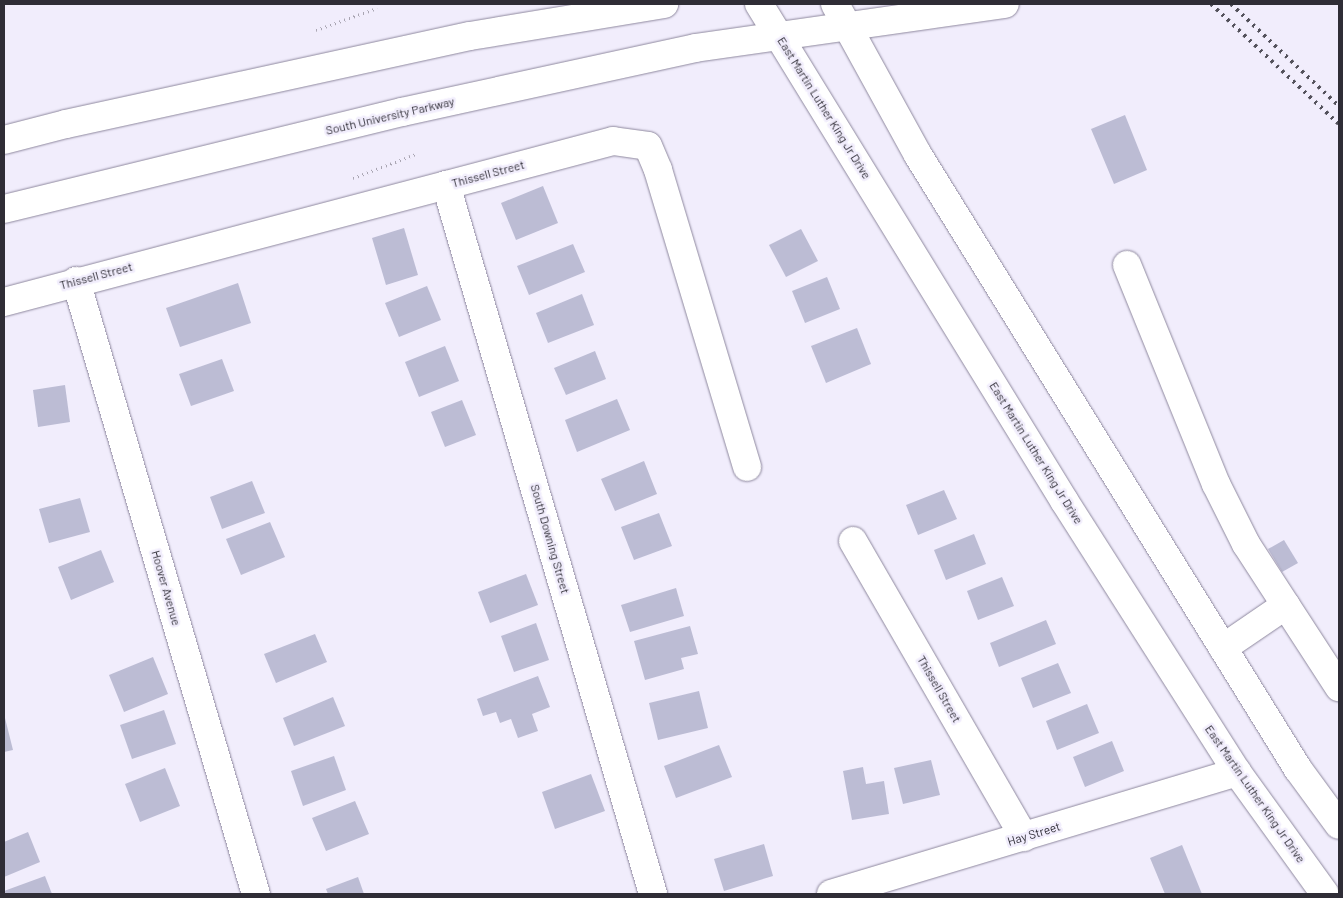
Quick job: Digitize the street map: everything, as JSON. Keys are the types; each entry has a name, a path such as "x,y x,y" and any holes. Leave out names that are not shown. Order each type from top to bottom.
{"main road":[{"path":"4,140 66,124 470,36 664,4"},
{"name":"East Martin Luther King Jr Drive","path":"759,4 890,214 1065,502 1237,772 1325,894"},
{"name":"South University Parkway","path":"4,209 402,112 695,48 778,36 842,15 1005,4"},
{"path":"842,15 918,155 1298,769 1339,825"},
{"name":"Thissell Street","path":"4,302 76,281 613,141 648,146 658,170 747,467"},
{"name":"South Downing Street","path":"446,185 653,894"},
{"path":"1126,265 1216,484 1246,544 1339,686"},
{"name":"Hoover Avenue","path":"76,281 256,894"},
{"name":"Thissell Street","path":"853,541 1024,837"},
{"path":"1223,648 1286,605"},
{"name":"Hay Street","path":"830,894 1237,772"}],"path":[{"path":"316,30 378,8"},
{"path":"353,178 416,154"}],"building":[{"path":"1125,115 1147,170 1114,184 1091,129"},
{"path":"543,186 558,223 516,240 501,203"},
{"path":"404,228 418,275 386,285 372,238"},
{"path":"801,229 818,261 786,277 769,245"},
{"path":"573,244 585,272 529,295 517,266"},
{"path":"827,277 840,309 805,323 792,291"},
{"path":"238,283 251,323 180,347 166,308"},
{"path":"427,286 441,320 399,337 385,303"},
{"path":"582,294 594,325 548,343 536,313"},
{"path":"857,328 871,364 826,383 811,346"},
{"path":"445,346 459,381 419,397 405,362"},
{"path":"595,351 606,379 566,395 554,368"},
{"path":"222,359 234,391 191,406 179,374"},
{"path":"65,385 70,422 38,427 33,390"},
{"path":"617,399 630,430 577,452 565,420"},
{"path":"462,400 476,435 445,447 431,412"},
{"path":"644,461 657,494 615,511 601,479"},
{"path":"252,481 265,513 222,529 210,497"},
{"path":"944,490 957,519 918,535 906,505"},
{"path":"80,498 90,532 49,543 39,509"},
{"path":"659,513 672,546 634,560 621,527"},
{"path":"270,522 285,557 241,575 226,539"},
{"path":"974,534 986,564 946,580 934,550"},
{"path":"1284,540 1298,563 1282,572 1268,549"},
{"path":"101,550 114,582 71,600 58,567"},
{"path":"526,574 538,605 490,623 478,592"},
{"path":"1002,577 1014,606 978,620 967,591"},
{"path":"676,588 684,616 630,632 621,605"},
{"path":"1046,620 1056,644 999,667 990,643"},
{"path":"536,623 549,660 514,672 501,636"},
{"path":"690,626 698,654 681,658 684,669 645,680 634,641"},
{"path":"315,634 327,662 276,683 264,654"},
{"path":"153,657 168,694 124,712 109,675"},
{"path":"1058,663 1071,693 1033,708 1021,678"},
{"path":"538,676 550,707 532,714 538,731 518,738 511,719 500,723 496,712 483,716 477,699"},
{"path":"699,691 708,728 658,740 649,703"},
{"path":"333,697 345,726 294,746 283,718"},
{"path":"1087,704 1099,733 1057,750 1046,721"},
{"path":"164,710 176,744 132,759 120,725"},
{"path":"4,714 13,750 4,752"},
{"path":"1112,741 1124,771 1085,787 1073,757"},
{"path":"719,745 732,777 676,798 664,766"},
{"path":"334,756 346,790 303,806 291,771"},
{"path":"931,760 940,795 903,804 894,768"},
{"path":"863,767 866,784 884,781 889,814 852,820 843,771"},
{"path":"165,768 180,806 140,822 125,784"},
{"path":"591,774 605,811 555,829 542,792"},
{"path":"355,801 369,834 326,851 312,818"},
{"path":"28,832 40,862 4,877 4,842"},
{"path":"764,844 773,876 724,891 714,859"},
{"path":"1182,845 1202,894 1165,894 1150,858"},
{"path":"45,876 52,894 4,894 4,891"},
{"path":"358,877 364,894 328,894 326,889"}],"railway":[{"path":"1211,4 1339,124"},
{"path":"1231,4 1339,106"}]}
